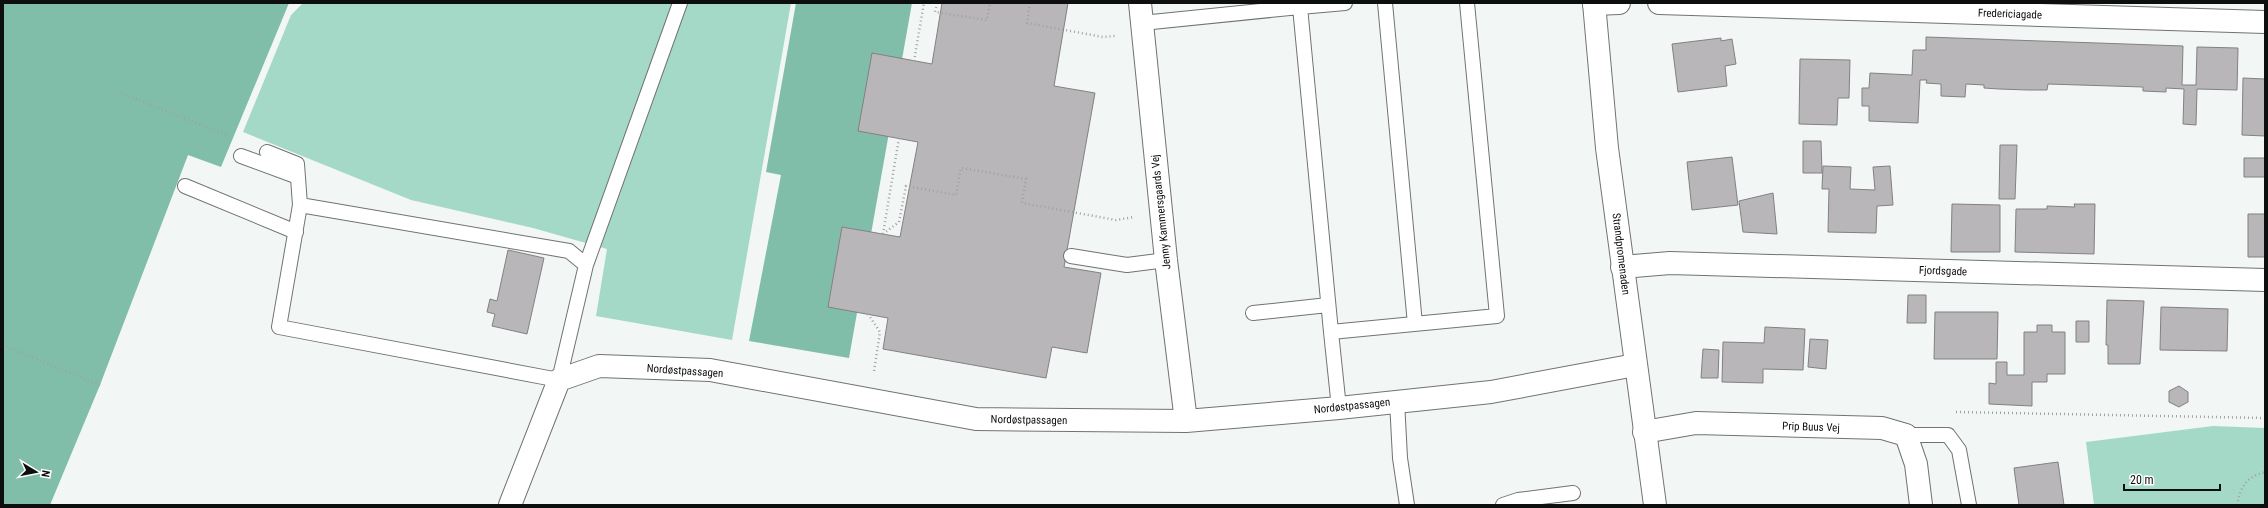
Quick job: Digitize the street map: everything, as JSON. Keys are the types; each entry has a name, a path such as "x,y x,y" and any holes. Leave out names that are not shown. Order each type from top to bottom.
{"street":[{"path":"1594,3 1619,3"},
{"name":"Strandpromenaden","path":"1594,3 1607,148 1655,505"},
{"name":"Fredericiagade","path":"1659,3 2265,22"},
{"name":"Jenny Kammersgaards Vej","path":"1140,13 1166,260 1186,421"},
{"name":"Fjordsgade","path":"1622,267 1670,263 2265,280"},
{"name":"Nordøstpassagen","path":"559,380 599,366 710,370 976,419 1186,421 1339,408 1490,392 1635,365"},
{"path":"510,505 559,380"},
{"name":"Prip Buus Vej","path":"1644,432 1696,424 1882,428 1906,435"},
{"path":"1906,435 1916,464 1921,505"}],"lane":[{"path":"267,152 297,164 298,177 300,205 280,327 559,380 586,265 680,3"},
{"path":"1140,13 1300,7 1345,3"},
{"path":"1385,3 1415,324"},
{"path":"1330,332 1497,316 1467,3"},
{"path":"1300,7 1330,332 1339,408"},
{"path":"241,156 298,177"},
{"path":"185,186 296,232"},
{"path":"300,205 569,251 586,265"},
{"path":"1071,256 1127,265 1166,260"},
{"path":"1253,313 1328,305"},
{"path":"1397,401 1400,458 1407,505"},
{"path":"1906,435 1948,436 1959,450 1969,505"},
{"path":"1503,505 1518,500 1573,492"}],"path":[{"path":"914,61 924,3"},
{"path":"937,3 935,12 987,20 990,3"},
{"path":"1030,3 1026,23 1103,37"},
{"path":"121,93 267,152"},
{"path":"899,138 882,234 899,222 906,186 956,195 961,168 1026,179 1022,202 1116,220"},
{"path":"868,314 880,332 877,354"},
{"path":"3,345 100,385"},
{"path":"1948,436 1950,413 1962,411 2265,418"},
{"path":"2237,505 2240,490 2252,475 2265,472"}],"shaded area":[{"path":"3,3 289,3 221,167 188,155 100,385 50,505 3,505"},
{"path":"303,3 791,3 732,340 596,316 607,249 533,228 411,200 243,132 291,15"},
{"path":"796,3 912,3 849,358 749,341 781,175 766,172"},
{"path":"2213,426 2265,428 2265,505 2094,505 2086,442"}],"building":[{"path":"942,3 1068,3 1054,86 1095,93 1064,267 1101,273 1087,353 1052,347 1046,378 883,349 888,318 828,307 842,227 900,237 918,142 858,131 872,53 932,64"},
{"path":"1926,37 2183,46 2182,85 2196,85 2197,47 2238,48 2237,90 2197,89 2196,125 2183,124 2184,89 2166,88 2166,92 2143,91 2143,87 2048,84 2047,90 2028,90 1984,88 1984,85 1966,84 1965,97 1941,96 1941,84 1926,83 1927,80 1920,80 1918,123 1869,121 1869,106 1862,106 1862,88 1869,88 1870,73 1912,75 1913,50 1926,50"},
{"path":"1721,38 1721,41 1732,39 1736,64 1725,66 1727,86 1678,92 1672,44"},
{"path":"1800,59 1850,60 1849,98 1838,98 1837,125 1799,124"},
{"path":"2243,78 2265,79 2265,136 2242,135"},
{"path":"1803,141 1821,141 1822,173 1803,173"},
{"path":"2000,145 2017,145 2015,199 1999,199"},
{"path":"1732,157 1738,205 1692,210 1687,162"},
{"path":"2244,158 2265,158 2265,177 2244,177"},
{"path":"1823,166 1851,167 1850,189 1875,190 1873,167 1890,166 1893,205 1877,206 1876,233 1828,232 1829,189 1822,189"},
{"path":"1773,193 1777,234 1743,232 1739,201"},
{"path":"1952,204 2000,205 2000,252 1951,252"},
{"path":"2074,204 2095,204 2094,254 2015,252 2016,209 2047,209 2047,206 2075,207"},
{"path":"2248,214 2265,214 2265,257 2248,257"},
{"path":"508,250 544,258 527,334 492,326 495,314 487,312 490,299 497,301"},
{"path":"1908,295 1926,295 1926,323 1907,323"},
{"path":"2107,300 2144,301 2140,364 2108,364 2108,345 2106,345"},
{"path":"2161,307 2228,309 2227,351 2160,350"},
{"path":"1935,312 1998,312 1997,359 1934,359"},
{"path":"2076,321 2089,321 2089,342 2076,342"},
{"path":"2037,325 2052,325 2052,332 2065,332 2065,374 2047,374 2047,382 2032,382 2032,406 1989,404 1989,383 1996,384 1996,362 2007,362 2007,375 2024,375 2024,332 2037,332"},
{"path":"1765,327 1805,329 1803,370 1763,369 1763,383 1722,382 1723,342 1764,343"},
{"path":"1810,339 1828,340 1826,369 1808,367"},
{"path":"1703,349 1719,350 1718,378 1701,378"},
{"path":"2179,386 2188,392 2188,402 2179,407 2169,402 2169,391"},
{"path":"2058,462 2064,505 2019,505 2014,468"}]}
